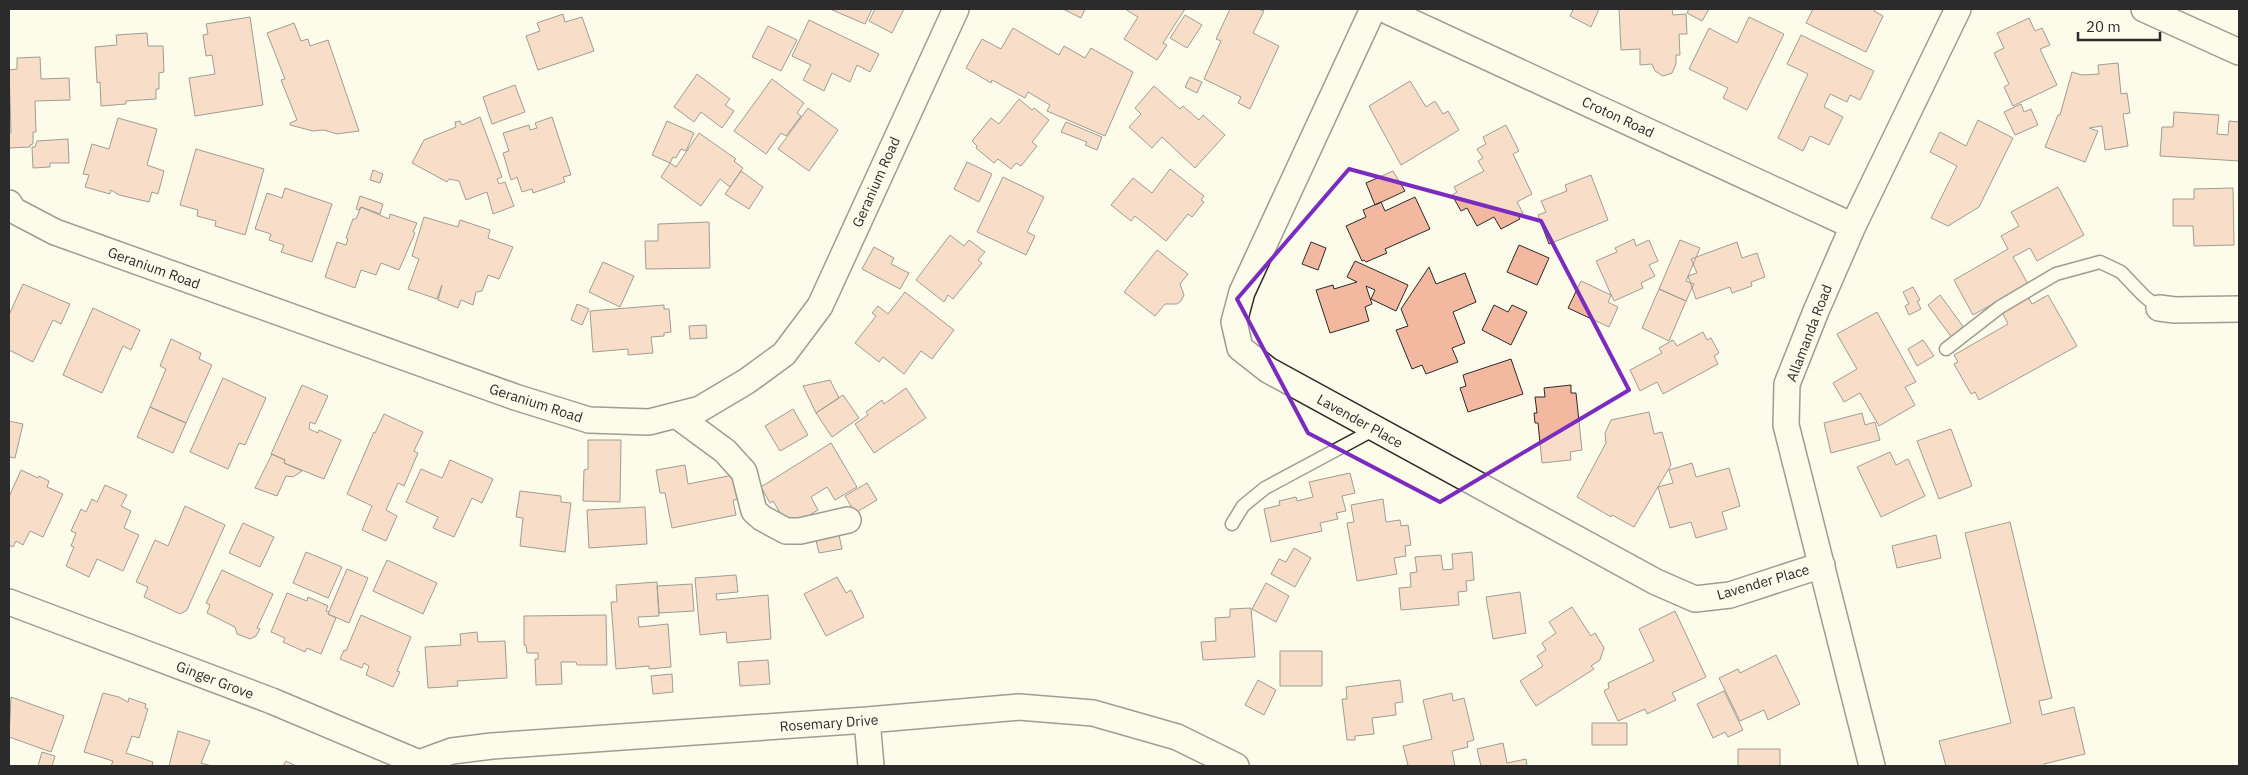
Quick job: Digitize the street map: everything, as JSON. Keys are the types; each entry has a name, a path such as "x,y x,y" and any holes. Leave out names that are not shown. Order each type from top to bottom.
{"street":[{"name":"Geranium Road","path":"9,204 13,210 55,232 515,398 589,420 649,422 700,409 747,381 784,354 820,306 956,9"},
{"name":"Lavender Place","path":"1373,9 1242,292 1234,322 1240,348 1268,370 1656,582 1695,599 1730,594 1822,565"},
{"name":"Croton Road","path":"1383,9 1853,226"},
{"name":"Allamanda Road","path":"1872,766 1786,425 1788,384 1816,311 1853,226 1958,9"},
{"path":"2144,9 2239,52"},
{"path":"2159,308 2175,310 2239,309"},
{"path":"676,415 725,451 744,472 754,511 762,518 786,531 848,520"},
{"name":"Ginger Grove","path":"9,602 272,701 418,765"},
{"name":"Rosemary Drive","path":"418,765 452,750 492,746 1018,708 1093,713 1177,737 1236,766"},
{"path":"867,720 870,766"}],"lane":[{"path":"1946,349 2000,307 2056,274 2100,262 2121,272 2144,296 2159,308"},
{"path":"1232,524 1243,506 1265,488 1375,429"}],"highlighted area":[{"path":"1349,169 1541,221 1629,390 1440,502 1308,433 1237,299"}],"building":[{"path":"830,9 872,9 865,24"},
{"path":"875,9 904,9 892,33 869,21"},
{"path":"1063,9 1085,9 1081,18"},
{"path":"1125,9 1185,9 1163,43 1167,45 1157,60 1124,39 1138,17"},
{"path":"1230,9 1258,9 1264,11 1253,33 1279,46 1250,109 1238,103 1241,97 1204,79 1221,41 1216,39"},
{"path":"1571,9 1599,9 1591,27 1570,16 1573,10"},
{"path":"1619,9 1672,9 1673,15 1686,14 1687,34 1679,34 1680,55 1676,55 1676,64 1672,73 1663,76 1655,71 1652,64 1640,65 1640,49 1621,50"},
{"path":"1689,9 1709,9 1702,21 1687,13"},
{"path":"1813,9 1875,9 1874,11 1883,16 1866,52 1806,23"},
{"path":"563,14 565,22 582,17 594,51 538,70 526,36 540,31 537,23"},
{"path":"1185,15 1202,25 1187,48 1170,38"},
{"path":"250,17 263,105 195,116 189,78 215,74 212,55 206,56 203,35 208,34 206,24"},
{"path":"1749,17 1784,34 1747,110 1723,98 1728,88 1689,69 1709,28 1737,43"},
{"path":"2029,18 2035,31 2042,28 2050,45 2040,49 2057,85 2013,106 2004,87 2009,84 1994,53 2004,48 1997,33"},
{"path":"809,20 879,54 870,72 857,65 850,82 832,73 824,91 803,80 811,65 792,56"},
{"path":"294,23 301,41 308,39 310,46 328,40 359,131 337,134 324,130 313,131 290,125 290,123 297,120 281,80 285,79 267,33"},
{"path":"768,26 797,40 781,71 752,57"},
{"path":"1013,28 1059,55 1064,46 1085,58 1091,48 1133,72 1105,136 1047,111 1050,105 1028,92 1025,98 992,80 991,83 966,68 982,39 1001,49"},
{"path":"147,33 148,46 163,46 164,72 159,73 159,89 156,89 156,99 126,101 126,104 101,106 100,82 97,83 95,47 117,45 116,35"},
{"path":"1801,35 1874,71 1860,100 1850,95 1847,102 1830,94 1824,107 1843,117 1829,145 1810,136 1803,151 1778,138 1808,74 1787,64"},
{"path":"40,57 41,79 69,78 70,100 35,101 36,132 33,132 33,144 30,147 9,148 9,133 11,133 9,70 17,69 17,58"},
{"path":"2118,63 2121,94 2127,93 2130,113 2123,114 2128,146 2105,150 2102,126 2089,128 2098,131 2085,162 2045,147 2058,115 2060,115 2072,72 2082,75 2099,74 2098,65"},
{"path":"697,74 730,99 725,105 734,111 722,128 701,112 694,122 674,107"},
{"path":"1190,77 1202,82 1197,93 1185,87"},
{"path":"772,79 804,103 797,113 801,116 786,136 781,133 766,154 734,131"},
{"path":"1410,81 1426,107 1435,101 1443,114 1448,111 1459,130 1401,165 1369,106"},
{"path":"515,85 525,112 492,124 483,97"},
{"path":"1154,86 1180,109 1183,106 1199,120 1203,115 1225,135 1195,168 1162,137 1152,148 1129,127 1141,114 1135,108"},
{"path":"1019,99 1032,110 1034,108 1049,120 1032,142 1037,146 1021,166 1016,163 1011,169 998,159 994,163 976,148 977,146 972,141 991,118 999,124"},
{"path":"2021,104 2024,112 2031,109 2038,125 2015,135 2004,112"},
{"path":"808,108 838,130 809,171 778,149"},
{"path":"2174,112 2219,115 2217,134 2228,135 2229,121 2239,122 2239,161 2160,156 2162,127 2173,127"},
{"path":"480,117 502,177 497,179 499,184 505,182 514,206 493,214 487,192 466,200 459,181 449,179 447,182 412,163 424,140 456,127 455,122 460,121 462,125"},
{"path":"552,117 571,175 563,177 565,182 533,193 532,189 522,192 517,177 511,180 503,153 509,151 503,133 529,125 530,130 537,128 535,123"},
{"path":"118,118 157,129 147,165 164,171 158,194 152,192 149,202 119,195 111,190 110,194 85,187 89,175 83,174 92,144 109,149"},
{"path":"1978,120 2013,138 1979,207 1948,226 1931,218 1957,166 1930,152 1940,132 1966,146"},
{"path":"667,121 694,133 686,151 681,149 676,158 673,157 670,163 652,155"},
{"path":"1066,122 1102,137 1097,150 1085,145 1087,142 1061,132"},
{"path":"1506,125 1519,151 1513,154 1532,194 1517,202 1523,213 1518,216 1520,219 1501,229 1494,217 1477,226 1467,208 1461,211 1452,195 1457,192 1454,187 1484,171 1478,161 1483,158 1477,149 1486,144 1483,137"},
{"path":"699,133 736,159 734,161 743,168 730,187 720,179 701,206 661,177 670,163 676,167"},
{"path":"68,139 69,163 50,163 50,167 33,168 32,147 35,147 37,141"},
{"path":"196,149 264,169 245,235 215,226 216,221 197,216 198,210 180,205"},
{"path":"967,162 992,174 979,202 954,189"},
{"path":"1170,169 1204,196 1201,200 1204,202 1192,217 1188,214 1166,241 1135,216 1131,221 1111,205 1133,178 1152,193"},
{"path":"373,170 383,174 380,183 370,180"},
{"path":"741,171 763,187 749,209 725,194"},
{"path":"1393,171 1405,191 1375,205 1366,183"},
{"path":"1591,175 1608,220 1549,244 1538,215 1546,212 1541,201 1567,191 1565,185"},
{"path":"1003,177 1044,197 1027,232 1035,236 1026,255 977,232"},
{"path":"2058,187 2084,235 2037,261 2030,248 2013,257 2028,284 1973,315 1954,280 2008,249 2001,236 2019,226 2011,212"},
{"path":"285,188 332,204 312,262 281,252 284,245 269,240 271,234 255,229 267,193 282,198"},
{"path":"2233,188 2234,245 2194,246 2193,226 2173,226 2173,199 2194,199 2194,189"},
{"path":"360,196 383,204 380,214 361,207 359,210 356,209"},
{"path":"1415,197 1430,229 1385,249 1387,253 1366,262 1362,261 1346,226 1366,217 1363,210 1381,202 1385,211"},
{"path":"361,207 389,219 390,214 417,223 413,232 415,233 399,270 381,263 376,275 361,270 355,288 325,277 337,242 346,245 348,239 346,238 353,219 356,219"},
{"path":"424,217 458,227 460,220 490,230 488,238 513,247 499,279 488,275 482,291 476,292 473,305 461,300 458,308 438,300 442,285 437,299 408,289 419,259 412,256"},
{"path":"709,222 710,268 646,269 645,241 658,241 658,224"},
{"path":"950,235 964,246 969,240 985,252 978,260 982,263 953,299 948,295 944,302 916,280"},
{"path":"1634,239 1636,246 1649,240 1658,261 1649,265 1655,276 1641,283 1643,288 1614,301 1596,261 1617,252 1615,248"},
{"path":"1680,240 1700,248 1686,281 1694,284 1686,301 1659,289"},
{"path":"1311,242 1326,248 1318,270 1302,264"},
{"path":"1737,242 1742,258 1757,253 1765,277 1751,282 1752,286 1732,293 1730,287 1696,299 1688,276 1697,273 1691,259"},
{"path":"1519,245 1549,258 1537,285 1507,272"},
{"path":"874,247 894,258 891,264 909,273 900,289 862,269"},
{"path":"1157,250 1188,274 1180,284 1184,295 1181,301 1177,304 1165,304 1155,316 1124,292"},
{"path":"1355,261 1408,285 1396,311 1371,299 1375,290 1366,286 1372,304 1365,307 1369,321 1330,333 1316,290 1333,285 1334,289 1357,282 1347,277"},
{"path":"603,262 634,276 620,307 589,292"},
{"path":"1429,267 1436,284 1465,273 1476,302 1453,312 1465,343 1452,348 1458,362 1426,374 1422,365 1412,369 1396,330 1408,326 1401,309"},
{"path":"1581,281 1611,295 1608,302 1618,307 1609,327 1568,308"},
{"path":"23,284 70,304 61,324 53,320 33,362 9,350 9,315"},
{"path":"1913,287 1920,300 1917,301 1921,309 1909,315 1905,306 1909,304 1903,292"},
{"path":"1659,289 1686,301 1669,341 1642,328"},
{"path":"905,292 954,330 932,359 921,351 904,374 883,357 879,362 855,343 876,316 872,313 878,306 888,314"},
{"path":"1940,295 1965,329 1952,338 1928,305"},
{"path":"2048,295 2077,346 1979,400 1975,392 1971,394 1954,364 1958,362 1954,355 2008,324 2002,312 2028,297 2032,304"},
{"path":"577,304 589,309 582,325 571,320"},
{"path":"664,305 664,309 669,309 671,332 664,333 664,336 651,337 653,353 628,355 628,349 593,352 590,311"},
{"path":"1494,305 1508,312 1512,305 1527,312 1511,345 1482,330"},
{"path":"93,308 140,330 131,350 123,346 102,393 63,375"},
{"path":"1877,312 1916,382 1905,387 1915,405 1879,426 1860,393 1844,402 1833,383 1857,369 1837,334"},
{"path":"706,325 707,338 690,339 689,326"},
{"path":"1703,332 1707,340 1711,338 1719,353 1714,356 1718,364 1663,394 1657,382 1640,391 1630,370 1662,353 1659,348 1673,340 1677,346"},
{"path":"171,339 201,353 199,359 212,365 186,423 150,407 166,369 160,366"},
{"path":"1923,340 1934,356 1917,366 1908,349"},
{"path":"1511,359 1523,394 1468,412 1460,388 1466,386 1463,375"},
{"path":"223,378 266,398 245,445 239,443 228,469 190,452"},
{"path":"830,380 839,398 816,413 803,386"},
{"path":"302,385 328,396 315,424 310,422 309,429 318,433 319,430 341,440 324,479 284,463 285,460 271,454"},
{"path":"1571,385 1571,393 1576,393 1582,450 1570,452 1571,460 1542,463 1538,423 1535,423 1534,413 1537,413 1535,397 1545,397 1544,388"},
{"path":"906,388 926,418 874,453 855,424 868,415 866,412 882,400 884,404"},
{"path":"843,395 859,418 832,437 816,413"},
{"path":"150,407 186,423 173,453 137,437"},
{"path":"793,409 808,435 780,451 765,426"},
{"path":"1649,412 1654,434 1662,432 1671,465 1634,527 1612,515 1611,517 1577,497 1606,443 1605,433 1611,420"},
{"path":"1862,413 1865,425 1875,422 1880,440 1831,453 1824,423"},
{"path":"384,414 423,432 414,451 418,453 404,486 398,483 386,510 397,516 386,541 362,530 372,506 347,494 374,432"},
{"path":"9,421 23,424 15,458 9,457"},
{"path":"1951,429 1972,486 1939,499 1917,441"},
{"path":"588,440 621,440 620,502 583,501 584,470 588,469"},
{"path":"831,443 857,487 835,500 827,487 811,497 818,510 796,523 792,517 785,521 773,501 770,503 761,487"},
{"path":"1890,452 1896,465 1908,459 1925,496 1881,517 1857,467"},
{"path":"272,454 285,460 284,463 302,471 293,477 286,476 277,496 255,488"},
{"path":"450,460 493,479 482,503 472,498 454,537 433,528 438,517 406,502 421,469 442,478"},
{"path":"1692,463 1696,477 1729,468 1740,506 1722,512 1727,529 1696,538 1691,522 1670,528 1658,487 1673,483 1669,470"},
{"path":"685,465 688,484 738,474 742,499 733,500 736,515 672,528 665,493 660,493 656,470"},
{"path":"21,470 49,481 47,487 63,494 43,537 30,531 23,545 16,541 13,547 9,545 9,497"},
{"path":"1350,473 1355,493 1342,496 1346,511 1336,513 1338,519 1320,523 1322,531 1271,542 1264,509 1280,505 1279,501 1296,497 1297,501 1313,497 1309,482"},
{"path":"867,483 877,500 855,513 845,496"},
{"path":"105,485 127,495 121,506 131,511 124,528 139,535 123,571 97,559 89,577 66,566 74,547 71,546 76,533 71,531 81,509 86,512 92,499 97,502"},
{"path":"520,491 561,496 561,502 571,503 565,552 520,546 523,518 516,517"},
{"path":"1383,499 1386,522 1400,520 1401,526 1408,525 1411,545 1405,546 1406,556 1394,558 1397,574 1357,581 1347,523 1354,522 1351,505"},
{"path":"185,506 225,525 187,610 180,614 144,597 148,587 136,582 155,540 168,546"},
{"path":"645,507 647,544 589,548 587,510"},
{"path":"2010,522 2052,698 2039,701 2042,715 2074,707 2085,754 2044,764 2044,766 1946,766 1939,741 2011,723 1965,533"},
{"path":"243,523 274,537 260,567 229,553"},
{"path":"838,531 842,549 819,553 815,536"},
{"path":"1936,535 1941,558 1897,568 1892,546"},
{"path":"1294,548 1311,558 1295,587 1271,574 1279,559 1286,562"},
{"path":"306,552 342,567 328,598 293,583"},
{"path":"1472,552 1474,580 1466,581 1467,591 1458,592 1459,605 1401,610 1399,588 1411,587 1410,573 1417,572 1415,557 1441,555 1443,570 1453,569 1452,554"},
{"path":"387,560 437,583 423,614 373,591"},
{"path":"347,569 368,578 349,623 328,614"},
{"path":"222,570 273,594 257,628 260,629 256,636 250,639 237,634 235,627 207,613 210,605 206,603"},
{"path":"736,575 738,592 716,594 717,600 768,595 771,639 727,643 726,632 700,635 695,578"},
{"path":"837,577 846,593 851,590 864,617 826,636 804,594"},
{"path":"657,582 659,616 638,617 639,627 668,624 671,667 649,669 649,666 616,669 611,602 617,602 616,585"},
{"path":"1266,583 1289,596 1276,622 1252,609"},
{"path":"692,584 694,611 659,613 657,586"},
{"path":"1520,592 1526,633 1493,639 1486,597"},
{"path":"287,593 307,601 308,597 328,606 326,611 329,612 328,614 336,618 321,654 307,648 305,652 283,642 285,638 271,632"},
{"path":"1572,607 1591,636 1595,633 1604,648 1600,660 1591,666 1594,669 1536,706 1520,681 1543,666 1537,656 1546,650 1542,643 1556,633 1549,622"},
{"path":"1251,608 1255,657 1203,660 1201,642 1216,641 1215,618 1230,617 1230,609"},
{"path":"1675,611 1706,677 1672,693 1676,700 1647,714 1645,709 1618,721 1604,691 1609,688 1608,683 1654,661 1639,629"},
{"path":"361,615 411,637 397,671 400,672 393,687 366,675 369,666 364,663 362,668 340,659 344,650 346,651"},
{"path":"606,615 607,665 577,665 576,662 561,662 562,684 536,685 535,659 538,659 538,653 527,653 526,645 524,645 524,616"},
{"path":"477,632 478,642 505,641 507,678 457,681 458,686 428,688 425,647 461,645 460,634"},
{"path":"1280,651 1322,651 1322,686 1280,686"},
{"path":"1776,655 1800,704 1768,720 1764,710 1740,721 1719,678 1738,669 1740,673"},
{"path":"768,660 770,684 740,686 738,662"},
{"path":"672,674 673,692 653,694 651,676"},
{"path":"1258,680 1276,690 1264,715 1245,705"},
{"path":"1400,680 1403,702 1395,703 1396,715 1372,718 1374,734 1355,736 1355,740 1347,740 1342,699 1347,699 1346,687"},
{"path":"1724,691 1743,730 1728,737 1725,732 1713,738 1697,704"},
{"path":"103,693 119,697 128,702 129,698 146,704 145,708 148,709 139,738 132,736 126,753 153,762 152,766 111,766 113,761 84,752"},
{"path":"1452,693 1453,701 1464,698 1474,740 1467,742 1468,747 1452,751 1455,766 1403,766 1408,765 1403,746 1432,739 1423,700"},
{"path":"11,697 64,716 51,752 9,737"},
{"path":"1592,723 1627,723 1627,745 1592,745"},
{"path":"178,731 210,741 201,763 212,766 169,766"},
{"path":"1503,743 1507,763 1526,759 1527,766 1481,766 1477,749"},
{"path":"1738,749 1780,749 1780,766 1738,766"},
{"path":"42,752 55,756 52,766 38,766"},
{"path":"286,761 296,766 283,766"}]}
